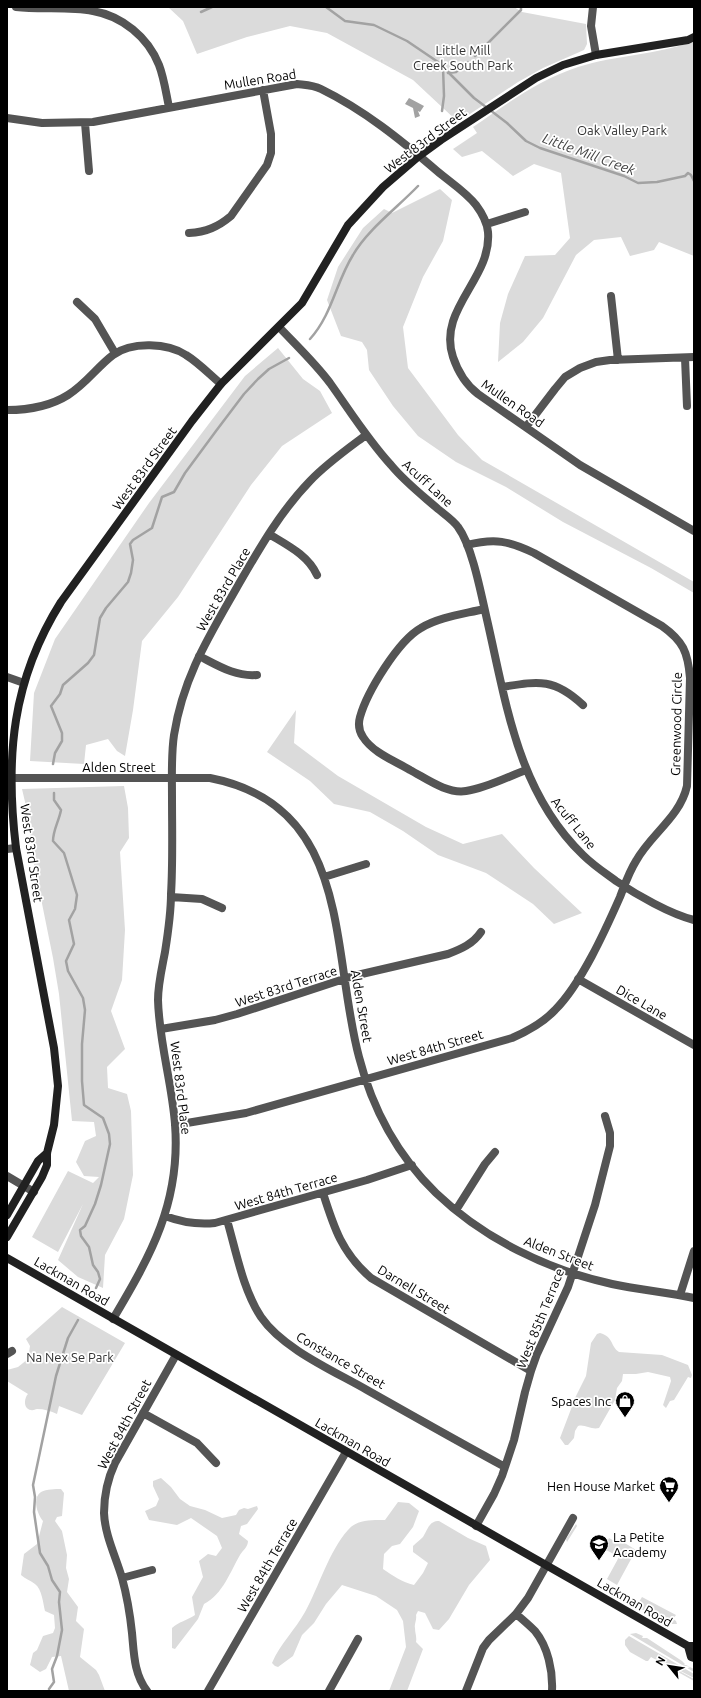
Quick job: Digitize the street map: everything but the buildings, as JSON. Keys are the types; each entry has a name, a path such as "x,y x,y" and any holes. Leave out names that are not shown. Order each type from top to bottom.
{"street":[{"path":"16,7 93,11 110,16 128,26 144,40 155,57 161,72 169,107"},
{"path":"593,7 591,26 596,55"},
{"name":"West 83rd Street","path":"7,1237 48,1165 48,1153 57,1102 56,1064 16,848 13,817 12,778 13,745 24,683 37,645 61,602 192,421 235,368 279,327 302,302 348,225 383,187 419,156 475,117 536,78 556,68 596,55 688,40 694,37"},
{"name":"Mullen Road","path":"7,118 42,123 85,123 130,116 169,107 297,84 311,85 369,116 475,204 487,224 487,253 483,264 459,304 454,318 450,339 456,367 463,380 472,390 580,465 694,531"},
{"path":"189,233 211,229 231,216 267,165 271,153 272,142 263,90"},
{"path":"85,123 89,171"},
{"path":"487,224 525,212"},
{"path":"611,296 618,360"},
{"path":"77,302 95,319 115,353"},
{"name":"Acuff Lane","path":"279,327 328,381 366,435 402,478 458,527 467,545 484,609 514,736 526,770 542,802 563,832 583,855 624,886 662,907 694,920"},
{"path":"7,410 39,407 68,396 82,386 115,353 144,345 171,348 186,355 221,384"},
{"path":"526,427 565,377 580,368 596,362 694,357"},
{"path":"684,358 687,406"},
{"name":"West 83rd Place","path":"114,1319 153,1248 171,1191 175,1166 175,1125 161,1029 158,997 171,897 173,738 183,693 211,633 269,534 290,503 311,480 335,458 366,435"},
{"path":"269,534 302,555 313,566 317,575"},
{"name":"Greenwood Circle","path":"467,545 501,540 515,544 534,553 662,626 684,647 689,660 690,678 686,791 682,802 670,819 648,842 636,860 624,886"},
{"path":"484,609 437,621 421,628 408,637 397,649 368,696 356,730 379,753 435,784 452,790 465,791 478,788 526,770"},
{"path":"199,656 228,671 248,676 257,675"},
{"path":"7,677 24,683"},
{"path":"502,686 532,682 552,685 570,692 583,705"},
{"name":"Alden Street","path":"12,778 210,778 239,785 257,793 275,805 303,834 314,852 324,877 332,904 340,946 351,1027 366,1080 381,1118 394,1141 412,1166 436,1193 456,1210 477,1226 530,1256 572,1272 613,1284 694,1298"},
{"path":"7,849 16,848"},
{"path":"324,877 366,864"},
{"name":"West 84th Street","path":"175,1125 246,1113 512,1038 526,1031 541,1023 555,1011 567,997 602,936 624,886"},
{"path":"171,897 202,899 222,908"},
{"name":"West 83rd Terrace","path":"161,1029 215,1020 238,1014 344,980 459,950 476,938 481,932"},
{"name":"Dice Lane","path":"578,979 694,1045"},
{"name":"West 85th Terrace","path":"476,1526 494,1494 505,1467 514,1440 524,1392 531,1371 537,1354 563,1299 595,1205 609,1152 610,1133 604,1116"},
{"path":"456,1210 485,1164 495,1152"},
{"path":"7,1215 38,1161 48,1153"},
{"name":"West 84th Terrace","path":"164,1216 194,1224 215,1223 412,1166"},
{"path":"7,1176 34,1192"},
{"name":"Darnell Street","path":"323,1193 338,1237 349,1255 371,1278 531,1371"},
{"name":"Constance Street","path":"227,1220 248,1290 255,1307 269,1327 282,1339 348,1379 505,1467"},
{"path":"680,1295 694,1251"},
{"name":"Lackman Road","path":"7,1258 546,1566 691,1646 691,1657 694,1658"},
{"name":"West 84th Street","path":"147,1691 139,1678 135,1664 129,1612 122,1578 106,1529 104,1513 105,1496 108,1479 115,1462 176,1355"},
{"path":"143,1413 197,1443 216,1463"},
{"name":"West 84th Terrace","path":"208,1691 346,1452"},
{"path":"466,1691 477,1660 486,1644 516,1614 528,1598 573,1518"},
{"path":"122,1578 152,1570"},
{"path":"516,1614 534,1631 543,1646 551,1672 552,1691"},
{"path":"332,1690 358,1638"}],"green space":[{"name":"Little Mill Creek South Park","path":"168,7 514,7 522,12 586,24 587,44 584,50 543,68 518,82 458,122 413,80 327,33 290,26 247,37 197,54 183,21"},
{"name":"Oak Valley Park","path":"694,41 694,256 659,242 654,250 630,256 621,237 594,240 576,255 543,318 523,342 498,362 500,323 508,294 525,256 555,255 570,238 561,173 534,164 513,176 482,151 462,157 453,149 477,133 473,127 523,93 563,72 592,63 680,46"},
{"path":"440,189 452,200 443,241 423,277 403,327 408,368 458,435 482,460 694,582 694,593 651,568 563,522 506,487 456,462 418,436 393,406 369,370 367,350 362,342 341,336 327,300 338,267 363,228 384,209 392,213"},
{"path":"278,348 303,379 320,391 332,413 282,446 251,485 178,597 142,641 125,756 117,751 108,739 86,745 84,764 30,761 34,693 55,639 149,503 245,376"},
{"path":"296,710 294,743 338,776 426,827 463,844 502,834 534,868 582,913 554,924 533,904 486,873 438,855 403,831 370,812 334,804 310,781 267,752"},
{"path":"124,786 128,808 129,838 120,852 125,930 122,980 111,1011 125,1049 107,1067 108,1088 127,1094 131,1111 133,1175 124,1219 105,1255 103,1288 78,1277 58,1260 83,1204 58,1252 32,1237 68,1171 93,1183 99,1177 84,1176 76,1162 85,1141 96,1136 94,1122 72,1121 59,994 32,854 29,819 22,789"},
{"name":"Na Nex Se Park","path":"62,1307 125,1343 82,1415 59,1406 57,1414 45,1410 28,1409 25,1406 25,1403 28,1394 7,1381 7,1370 18,1367 28,1359 30,1346 26,1339"},
{"path":"600,1333 610,1339 616,1350 619,1352 662,1355 688,1365 692,1375 691,1378 688,1377 674,1400 670,1401 666,1408 663,1405 671,1381 670,1377 648,1372 623,1374 622,1381 617,1388 615,1400 599,1428 578,1426 575,1431 574,1438 568,1445 565,1445 560,1438 576,1396 586,1376 591,1343 597,1334"},
{"path":"161,1478 171,1487 180,1499 190,1506 205,1510 222,1518 236,1515 239,1510 244,1508 248,1509 257,1506 258,1509 247,1524 241,1526 239,1534 248,1541 246,1547 221,1589 211,1600 204,1604 198,1619 175,1649 172,1648 172,1628 195,1615 192,1597 203,1577 199,1561 208,1554 216,1556 222,1548 217,1536 191,1518 177,1525 149,1520 145,1511 156,1506 159,1499 153,1486 153,1481"},
{"path":"61,1489 64,1493 62,1516 57,1517 55,1521 62,1531 67,1555 66,1568 69,1579 67,1592 78,1607 76,1621 84,1629 80,1657 96,1670 105,1691 69,1691 61,1656 52,1657 46,1669 40,1672 30,1665 33,1653 37,1650 43,1636 53,1633 55,1628 54,1615 45,1611 39,1589 21,1575 24,1554 37,1544 43,1521 36,1506 38,1495 46,1490"},
{"path":"398,1502 409,1503 419,1511 413,1527 400,1544 392,1546 384,1554 383,1569 394,1576 414,1585 428,1563 413,1552 413,1546 423,1537 431,1524 436,1521 439,1521 468,1538 486,1546 490,1560 469,1585 449,1619 439,1630 433,1629 425,1613 418,1611 415,1625 416,1642 423,1649 407,1691 389,1691 406,1647 403,1621 397,1610 376,1596 342,1585 326,1604 314,1623 302,1635 293,1656 278,1667 275,1666 272,1663 275,1656 305,1612 335,1548 341,1539 352,1526 360,1522 385,1520"},
{"path":"576,1524 577,1526 567,1542 566,1539"},
{"path":"601,1538 607,1542 609,1538 618,1543 620,1540 636,1550 617,1585 607,1579 619,1557 597,1545"},
{"path":"642,1597 676,1615 673,1619 677,1624 672,1624 639,1608 639,1602"},
{"path":"636,1633 643,1636 642,1638 647,1638 682,1661 685,1664 684,1665 694,1669 694,1672 630,1634"},
{"path":"629,1636 694,1674 694,1678 661,1661 694,1679 694,1681 651,1657 648,1661 646,1661 630,1652 625,1645 625,1640"}],"shaded area":[{"path":"409,98 424,106 420,112 418,111 420,116 415,118 413,108 405,104"}],"waterway":[{"path":"201,12 212,7"},
{"name":"Little Mill Creek","path":"326,7 345,21 374,25 407,41 438,62 474,98 486,107"},
{"path":"475,56 521,10 521,7"},
{"path":"448,73 456,72 468,62"},
{"path":"442,111 444,96 443,67"},
{"name":"Little Mill Creek","path":"490,110 507,123 526,141 540,148 624,176 638,183 657,182 685,176 688,173 694,181"},
{"path":"310,339 324,320 347,265 359,246 374,228 418,186"},
{"path":"53,764 55,753 62,741 62,733 51,706 60,694 63,685 88,663 94,655 100,618 106,608 128,582 131,573 133,560 130,544 133,540 152,528 162,497 174,492 185,473 244,394 269,369 289,358"},
{"path":"54,793 54,800 61,810 53,841 64,853 77,895 75,909 69,920 74,944 66,961 68,971 83,998 85,1010 82,1044 82,1081 84,1105 103,1118 109,1134 110,1144 101,1185 95,1204 85,1226 80,1230 81,1236 89,1247 93,1265 98,1272 100,1279 96,1288"},
{"path":"49,1689 54,1682 52,1669 57,1656 62,1630 59,1602 60,1592 52,1580 48,1566 40,1553 34,1512 35,1497 33,1485 56,1376 68,1338 78,1320"}],"place":[{"name":"Spaces Inc","path":"625,1418"},
{"name":"Hen House Market","path":"669,1503"},
{"name":"La Petite Academy","path":"599,1561"}]}
